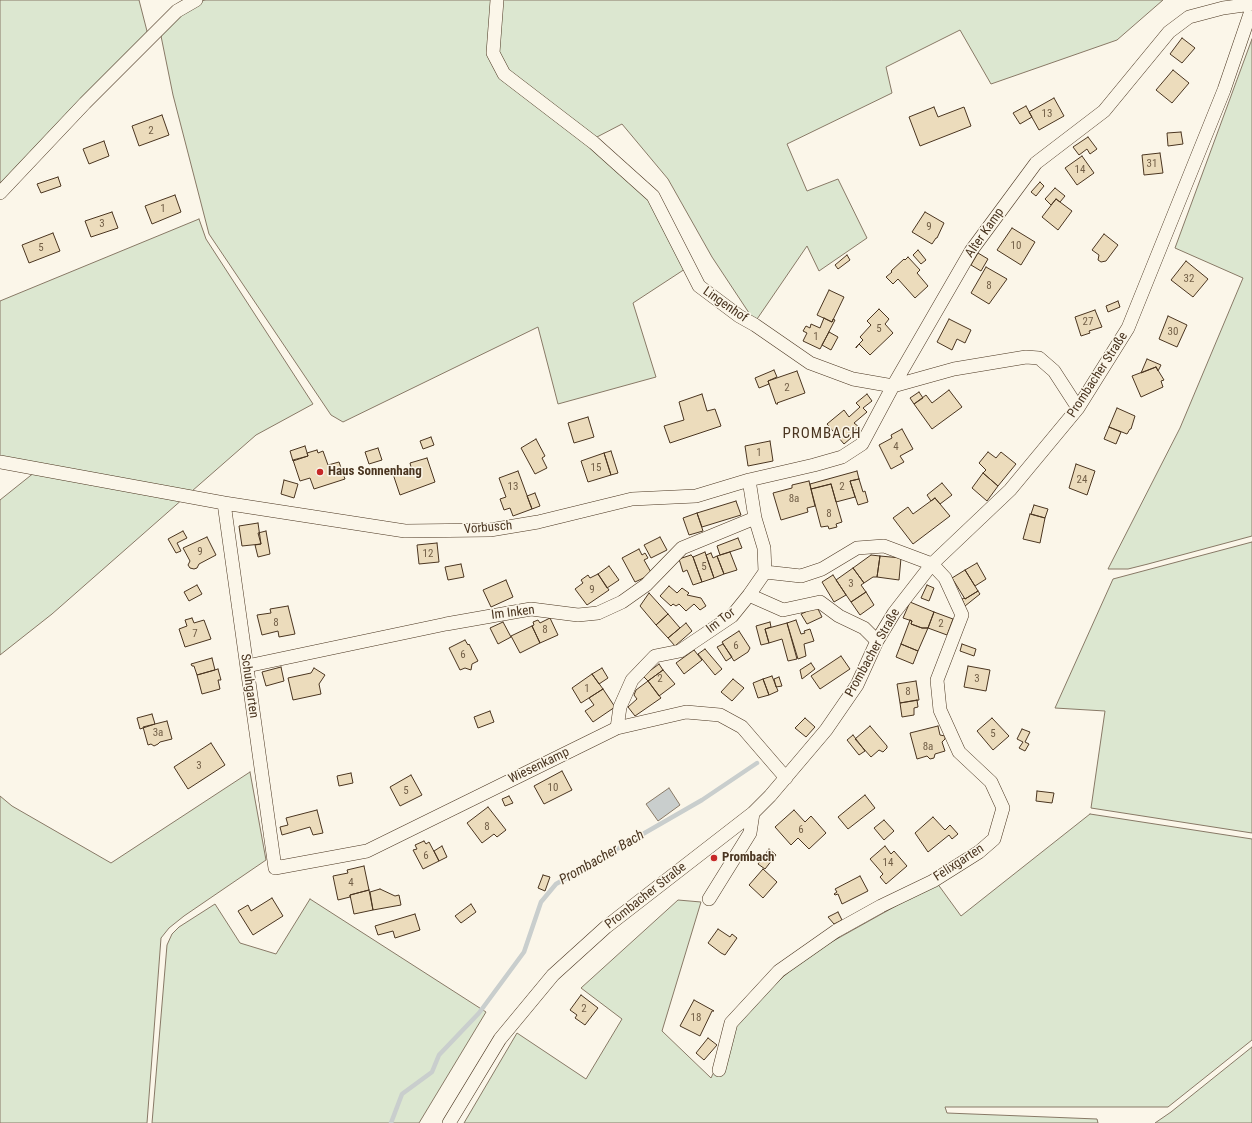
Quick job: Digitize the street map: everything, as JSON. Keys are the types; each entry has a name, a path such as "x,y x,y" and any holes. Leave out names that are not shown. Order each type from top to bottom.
{"street":[{"path":"0,193 85,103 177,11 196,0"},
{"name":"Lingenhof","path":"497,0 493,53 504,74 594,143 653,196 699,286 739,316 810,363 853,379 893,386 954,369 1026,357 1039,358 1054,371 1078,408"},
{"name":"Alter Kamp","path":"749,480 842,457 862,444 893,386 971,251 1036,163 1104,111 1169,32 1189,17 1223,8 1252,4"},
{"name":"Prombacher Straße","path":"449,1123 500,1039 553,975 606,927 753,813 786,778 826,730 858,684 877,641 894,613 932,564 1010,490 1078,408 1128,328 1224,90 1252,8"},
{"name":"Vorbusch","path":"0,462 224,503 405,531 490,530 538,522 632,499 696,496 749,480"},
{"path":"749,480 755,518 764,548 765,572 801,576 822,569 857,548 884,546 932,564"},
{"name":"Schuhgarten","path":"224,503 275,868"},
{"name":"Im Inken","path":"247,666 446,624 531,609 578,615 598,613 622,602 646,585 682,548 755,518"},
{"name":"Felixgarten","path":"719,1070 731,1023 779,971 836,931 881,906 933,881 979,852 994,839 1003,808 991,782 959,752 940,710 936,680 962,616 945,578 932,564"},
{"name":"Im Tor","path":"617,728 620,707 632,680 655,656 680,651 732,616 765,572"},
{"path":"749,595 783,610 820,602 839,616 864,628 877,641"},
{"name":"Wiesenkamp","path":"275,868 367,851 617,728 686,712 720,715 742,727 786,778"},
{"path":"709,899 750,834 753,813"}],"green space":[{"path":"0,0 139,0 148,35 0,194"},
{"path":"205,0 494,0 491,55 651,199 685,269 633,303 656,377 558,404 538,327 343,422 331,415 209,234 173,95 161,36 193,4"},
{"path":"501,0 1163,0 1117,40 991,84 960,30 886,67 892,93 787,144 807,191 838,179 867,238 819,271 807,246 755,322 712,257 668,179 622,124 595,138 507,73 497,51"},
{"path":"1252,39 1252,536 1128,569 1108,569 1180,428 1243,278 1175,248"},
{"path":"199,219 206,239 313,404 256,435 192,491 0,457 0,301"},
{"path":"35,472 184,498 52,614 0,655 0,500"},
{"path":"1252,542 1252,833 1091,808 1105,711 1055,708 1113,579"},
{"path":"250,772 266,860 184,916 169,928 161,938 147,1123 0,1123 0,796 12,806 111,863"},
{"path":"1090,814 1252,839 1252,1040 1168,1107 945,1107 947,1113 1097,1119 1098,1123 464,1123 517,1033 586,1079 622,1019 581,988 678,900 701,902 662,1031 711,1078 738,1021 808,955 937,883 961,916"},
{"path":"310,899 486,1012 419,1123 152,1123 167,945 172,934 179,927 215,904 240,943 276,954"},
{"path":"1252,1047 1252,1123 1155,1123 1171,1112"}],"shaded area":[{"path":"669,788 680,805 658,821 646,804"}],"building":[{"path":"1182,38 1195,48 1182,63 1170,54"},
{"path":"1173,70 1189,83 1172,103 1156,90"},
{"path":"1054,98 1064,116 1039,130 1029,112"},
{"path":"1026,106 1032,117 1020,124 1013,113"},
{"path":"934,107 938,117 964,107 971,126 920,146 909,117"},
{"path":"162,115 169,135 139,146 132,126"},
{"path":"1181,132 1183,144 1168,146 1167,133"},
{"path":"1088,137 1097,149 1090,154 1087,149 1079,155 1073,147"},
{"path":"104,141 109,156 89,164 83,149"},
{"path":"1160,153 1163,173 1144,175 1142,155"},
{"path":"1082,156 1094,173 1077,185 1065,168"},
{"path":"58,177 61,186 41,193 37,184"},
{"path":"1040,182 1044,186 1036,196 1031,192"},
{"path":"1055,188 1065,196 1060,202 1056,199 1051,205 1045,199"},
{"path":"175,195 181,212 152,224 145,206"},
{"path":"1056,199 1072,211 1058,230 1042,217"},
{"path":"112,212 118,228 91,237 85,221"},
{"path":"925,212 944,223 937,238 932,244 912,232"},
{"path":"1012,228 1035,242 1021,265 997,250"},
{"path":"53,233 60,251 29,263 22,245"},
{"path":"1104,234 1118,245 1106,261 1101,262 1098,260 1099,255 1092,250"},
{"path":"918,250 926,260 921,264 913,255"},
{"path":"978,253 988,259 981,271 971,265"},
{"path":"847,255 850,260 838,269 835,265"},
{"path":"908,257 920,270 917,273 928,286 915,298 898,279 893,284 886,277 904,259 905,260"},
{"path":"1186,261 1208,279 1193,297 1171,280"},
{"path":"986,267 1007,279 989,304 971,293"},
{"path":"829,290 844,297 832,322 817,315"},
{"path":"1118,301 1120,307 1108,312 1106,306"},
{"path":"879,309 889,319 885,324 893,333 870,355 859,344 863,340 860,337 871,325 867,321"},
{"path":"1095,310 1102,327 1089,331 1090,333 1081,336 1075,317"},
{"path":"1168,316 1187,325 1177,347 1159,339"},
{"path":"824,318 832,322 833,319 835,320 820,349 803,341 807,333 803,331 806,326 810,328 811,324 820,328"},
{"path":"949,319 971,330 965,343 957,339 952,350 937,342"},
{"path":"829,332 838,337 831,350 822,345"},
{"path":"1147,359 1161,365 1158,371 1156,367 1141,373"},
{"path":"1156,367 1164,380 1161,381 1163,387 1141,397 1132,376"},
{"path":"774,370 777,377 768,381 769,384 759,388 755,378"},
{"path":"797,371 805,393 776,404 768,381"},
{"path":"949,390 962,407 932,429 914,404 926,395 932,403"},
{"path":"919,392 923,398 914,404 910,398"},
{"path":"702,394 707,411 715,409 721,426 670,443 664,426 684,420 679,402"},
{"path":"867,394 872,401 863,408 867,412 854,423 859,427 849,436 851,438 844,444 827,424 844,410 849,417 860,407 856,403"},
{"path":"1117,408 1135,416 1131,429 1127,434 1109,427"},
{"path":"588,417 594,437 574,443 568,423"},
{"path":"1109,427 1121,432 1116,444 1104,439"},
{"path":"902,429 913,449 900,456 904,462 891,469 879,445 892,438 891,435"},
{"path":"431,437 434,445 423,449 420,441"},
{"path":"536,439 545,456 542,458 547,468 535,474 521,448"},
{"path":"770,441 773,461 748,466 745,446"},
{"path":"305,446 308,456 293,461 290,451"},
{"path":"378,448 382,460 369,464 365,452"},
{"name":"Haus Sonnenhang","path":"317,450 318,453 323,451 328,465 339,462 345,479 314,489 310,478 300,481 293,460 308,456 307,453"},
{"path":"611,451 618,473 611,475 604,453"},
{"path":"988,452 996,458 1001,452 1016,464 998,486 983,473 986,470 979,463"},
{"path":"604,453 611,475 588,482 581,461"},
{"path":"427,458 435,482 400,495 393,474 411,467 410,463"},
{"path":"1076,464 1095,471 1087,495 1069,488"},
{"path":"518,471 532,509 513,516 510,508 504,510 500,499 506,497 499,478"},
{"path":"857,471 859,479 850,481 855,497 836,502 831,484 811,489 810,484"},
{"path":"983,473 998,486 987,501 972,488"},
{"path":"859,479 863,492 865,491 868,502 858,505 850,481"},
{"path":"284,480 298,484 294,498 281,494"},
{"path":"809,481 815,506 807,508 808,512 781,520 773,493 792,488 792,485"},
{"path":"942,483 952,495 940,504 935,498 931,501 927,495"},
{"path":"831,484 842,522 836,524 837,527 829,529 828,526 821,527 811,489"},
{"path":"535,493 540,506 532,509 527,496"},
{"path":"935,498 950,516 913,544 893,518 908,507 913,514"},
{"path":"736,501 741,515 702,527 697,513"},
{"path":"1034,505 1048,509 1045,518 1031,514"},
{"path":"697,513 703,531 689,535 683,518"},
{"path":"1030,514 1045,518 1040,543 1023,539"},
{"path":"258,523 261,544 242,546 239,526"},
{"path":"183,531 187,538 177,543 181,551 176,553 168,539"},
{"path":"266,531 270,554 258,557 255,545 261,544 258,533"},
{"path":"207,537 216,555 199,564 197,568 190,568 188,565 190,561 183,548"},
{"path":"660,537 667,550 651,558 644,545"},
{"path":"738,538 742,548 720,555 717,546"},
{"path":"437,543 439,562 419,564 417,545"},
{"path":"639,549 642,555 645,553 648,558 644,560 652,574 635,582 622,558"},
{"path":"705,552 714,578 702,582 693,557"},
{"path":"730,552 737,570 724,574 717,556"},
{"path":"711,553 713,558 717,556 724,574 714,578 706,555"},
{"path":"691,555 702,582 693,585 687,570 683,572 679,559"},
{"path":"871,555 880,556 877,577 873,577 864,583 853,568"},
{"path":"880,556 901,558 899,580 877,577"},
{"path":"977,563 986,579 975,586 965,570"},
{"path":"461,564 464,577 448,580 445,567"},
{"path":"609,566 619,580 607,588 598,574"},
{"path":"853,568 864,583 861,585 866,592 851,602 836,580"},
{"path":"965,570 978,591 965,599 952,578"},
{"path":"598,574 609,590 587,605 575,589 583,583 581,580 588,575 590,578"},
{"path":"833,575 846,595 834,602 822,582"},
{"path":"506,580 513,597 491,607 483,590"},
{"path":"197,585 202,594 189,601 184,592"},
{"path":"927,585 934,588 929,601 921,598"},
{"path":"669,586 677,593 682,588 689,593 687,595 701,598 706,606 700,610 694,604 686,611 679,604 676,606 673,604 671,606 660,596"},
{"path":"978,591 980,594 965,606 962,599 965,599"},
{"path":"866,592 874,605 860,615 851,602"},
{"path":"649,593 668,614 656,625 640,606"},
{"path":"910,602 934,612 928,628 922,628 911,624 912,621 903,618"},
{"path":"288,606 295,634 279,637 278,631 262,635 257,615 271,613 270,609"},
{"path":"817,607 822,617 807,624 801,614"},
{"path":"934,612 953,619 947,635 928,628"},
{"path":"668,614 680,628 668,638 656,625"},
{"path":"192,618 194,623 204,620 211,639 185,647 179,629 187,626 185,620"},
{"path":"550,618 558,635 540,643 532,626 534,625 533,622 538,620 540,623"},
{"path":"796,620 801,634 810,629 814,641 804,644 806,656 798,659 787,623"},
{"path":"910,620 912,621 911,624 922,628 928,628 918,651 901,644"},
{"path":"503,622 511,637 498,644 490,628"},
{"path":"770,622 771,627 765,629 769,643 761,645 756,626"},
{"path":"686,623 692,631 675,646 668,638"},
{"path":"787,623 797,659 788,661 782,639 769,643 765,629"},
{"path":"532,626 540,643 520,653 511,636"},
{"path":"739,631 750,648 748,652 734,661 722,642"},
{"path":"465,640 468,645 469,644 478,661 472,664 471,670 465,668 460,670 449,648"},
{"path":"723,644 732,657 726,661 717,647"},
{"path":"901,644 918,651 913,664 896,657"},
{"path":"962,644 976,649 974,656 960,651"},
{"path":"705,649 722,669 715,675 698,654"},
{"path":"694,650 702,660 684,674 676,663"},
{"path":"841,656 850,669 820,689 811,676"},
{"path":"212,658 215,670 197,675 194,666 191,664"},
{"path":"811,663 815,669 802,679 800,670"},
{"path":"659,664 663,670 648,681 643,676"},
{"path":"968,666 990,670 986,691 964,687"},
{"path":"281,667 284,681 266,686 262,672"},
{"path":"314,668 325,675 319,684 321,694 293,700 288,678 311,673"},
{"path":"602,668 608,678 599,684 592,674"},
{"path":"218,669 221,680 218,680 220,689 202,694 197,675"},
{"path":"663,670 675,684 659,696 648,681"},
{"path":"592,674 603,689 581,703 572,688"},
{"path":"772,676 778,691 769,695 763,679"},
{"path":"779,677 782,686 776,687 774,679"},
{"path":"733,679 744,688 732,701 721,692"},
{"path":"763,679 769,695 758,698 753,683"},
{"path":"648,681 661,698 635,716 628,707 637,699 634,695 636,690"},
{"path":"916,681 919,700 900,703 897,684"},
{"path":"603,689 615,707 593,722 585,711 594,705 589,698"},
{"path":"917,700 918,707 914,708 914,715 902,717 900,703"},
{"path":"490,711 494,722 478,728 474,717"},
{"path":"152,714 155,724 140,729 137,718"},
{"path":"805,718 815,727 806,737 795,728"},
{"path":"992,718 1009,736 993,750 977,731"},
{"path":"167,721 172,739 160,742 154,746 151,744 148,745 143,727"},
{"path":"870,726 887,746 883,752 879,750 871,757 855,739"},
{"path":"938,726 940,735 945,736 945,739 942,742 945,751 935,754 934,758 930,759 927,756 917,759 910,733"},
{"path":"1022,729 1030,732 1025,742 1029,744 1025,751 1019,748 1023,742 1017,739"},
{"path":"853,735 865,751 859,755 847,740"},
{"path":"211,743 225,765 188,789 174,767"},
{"path":"562,771 572,790 544,804 534,786"},
{"path":"351,773 353,783 339,786 337,776"},
{"path":"411,775 422,795 400,806 390,787"},
{"path":"1037,791 1054,793 1052,803 1036,801"},
{"path":"865,795 875,808 848,829 838,817"},
{"path":"509,796 513,803 505,806 502,799"},
{"path":"488,807 506,830 497,837 494,834 482,843 467,823"},
{"path":"317,810 323,833 313,835 310,827 282,835 280,827 288,825 286,818"},
{"path":"794,810 805,822 811,816 826,833 809,849 798,838 791,845 775,827"},
{"path":"933,817 945,830 950,825 958,834 952,839 949,835 928,852 915,833"},
{"path":"884,820 894,831 884,840 874,828"},
{"path":"424,841 426,844 429,842 439,861 423,869 413,850 417,849 415,845"},
{"path":"442,846 447,857 439,861 434,851"},
{"path":"885,846 891,854 894,851 907,866 886,884 880,877 883,874 870,859"},
{"path":"769,849 776,855 765,869 758,864"},
{"path":"364,866 369,890 338,900 333,876 348,873 347,870"},
{"path":"763,869 777,882 763,898 749,885"},
{"path":"543,875 550,877 545,891 538,888"},
{"path":"860,876 868,891 842,904 838,894 834,894 837,892 835,889"},
{"path":"380,889 395,896 399,895 401,905 373,910 370,892"},
{"path":"369,890 373,910 354,914 350,895"},
{"path":"272,898 283,916 253,935 238,911 248,905 251,911"},
{"path":"471,904 476,912 461,923 455,916"},
{"path":"838,912 842,920 834,924 828,917"},
{"path":"415,914 420,930 395,938 393,931 378,935 375,926"},
{"path":"718,929 730,937 732,934 737,938 725,955 708,943"},
{"path":"581,995 598,1008 585,1025 575,1018 577,1015 570,1010"},
{"path":"694,1000 714,1011 712,1011 700,1036 680,1026"},
{"path":"708,1038 717,1045 704,1060 696,1053"}],"waterway":[{"name":"Prombacher Bach","path":"391,1123 402,1094 432,1072 439,1055 479,1013 524,952 541,902 556,884 702,800 757,763"}],"place":[{"name":"Haus Sonnenhang","path":"320,472"},
{"name":"Prombach","path":"714,858"}],"district":[{"name":"PROMBACH","path":"822,434"}]}
